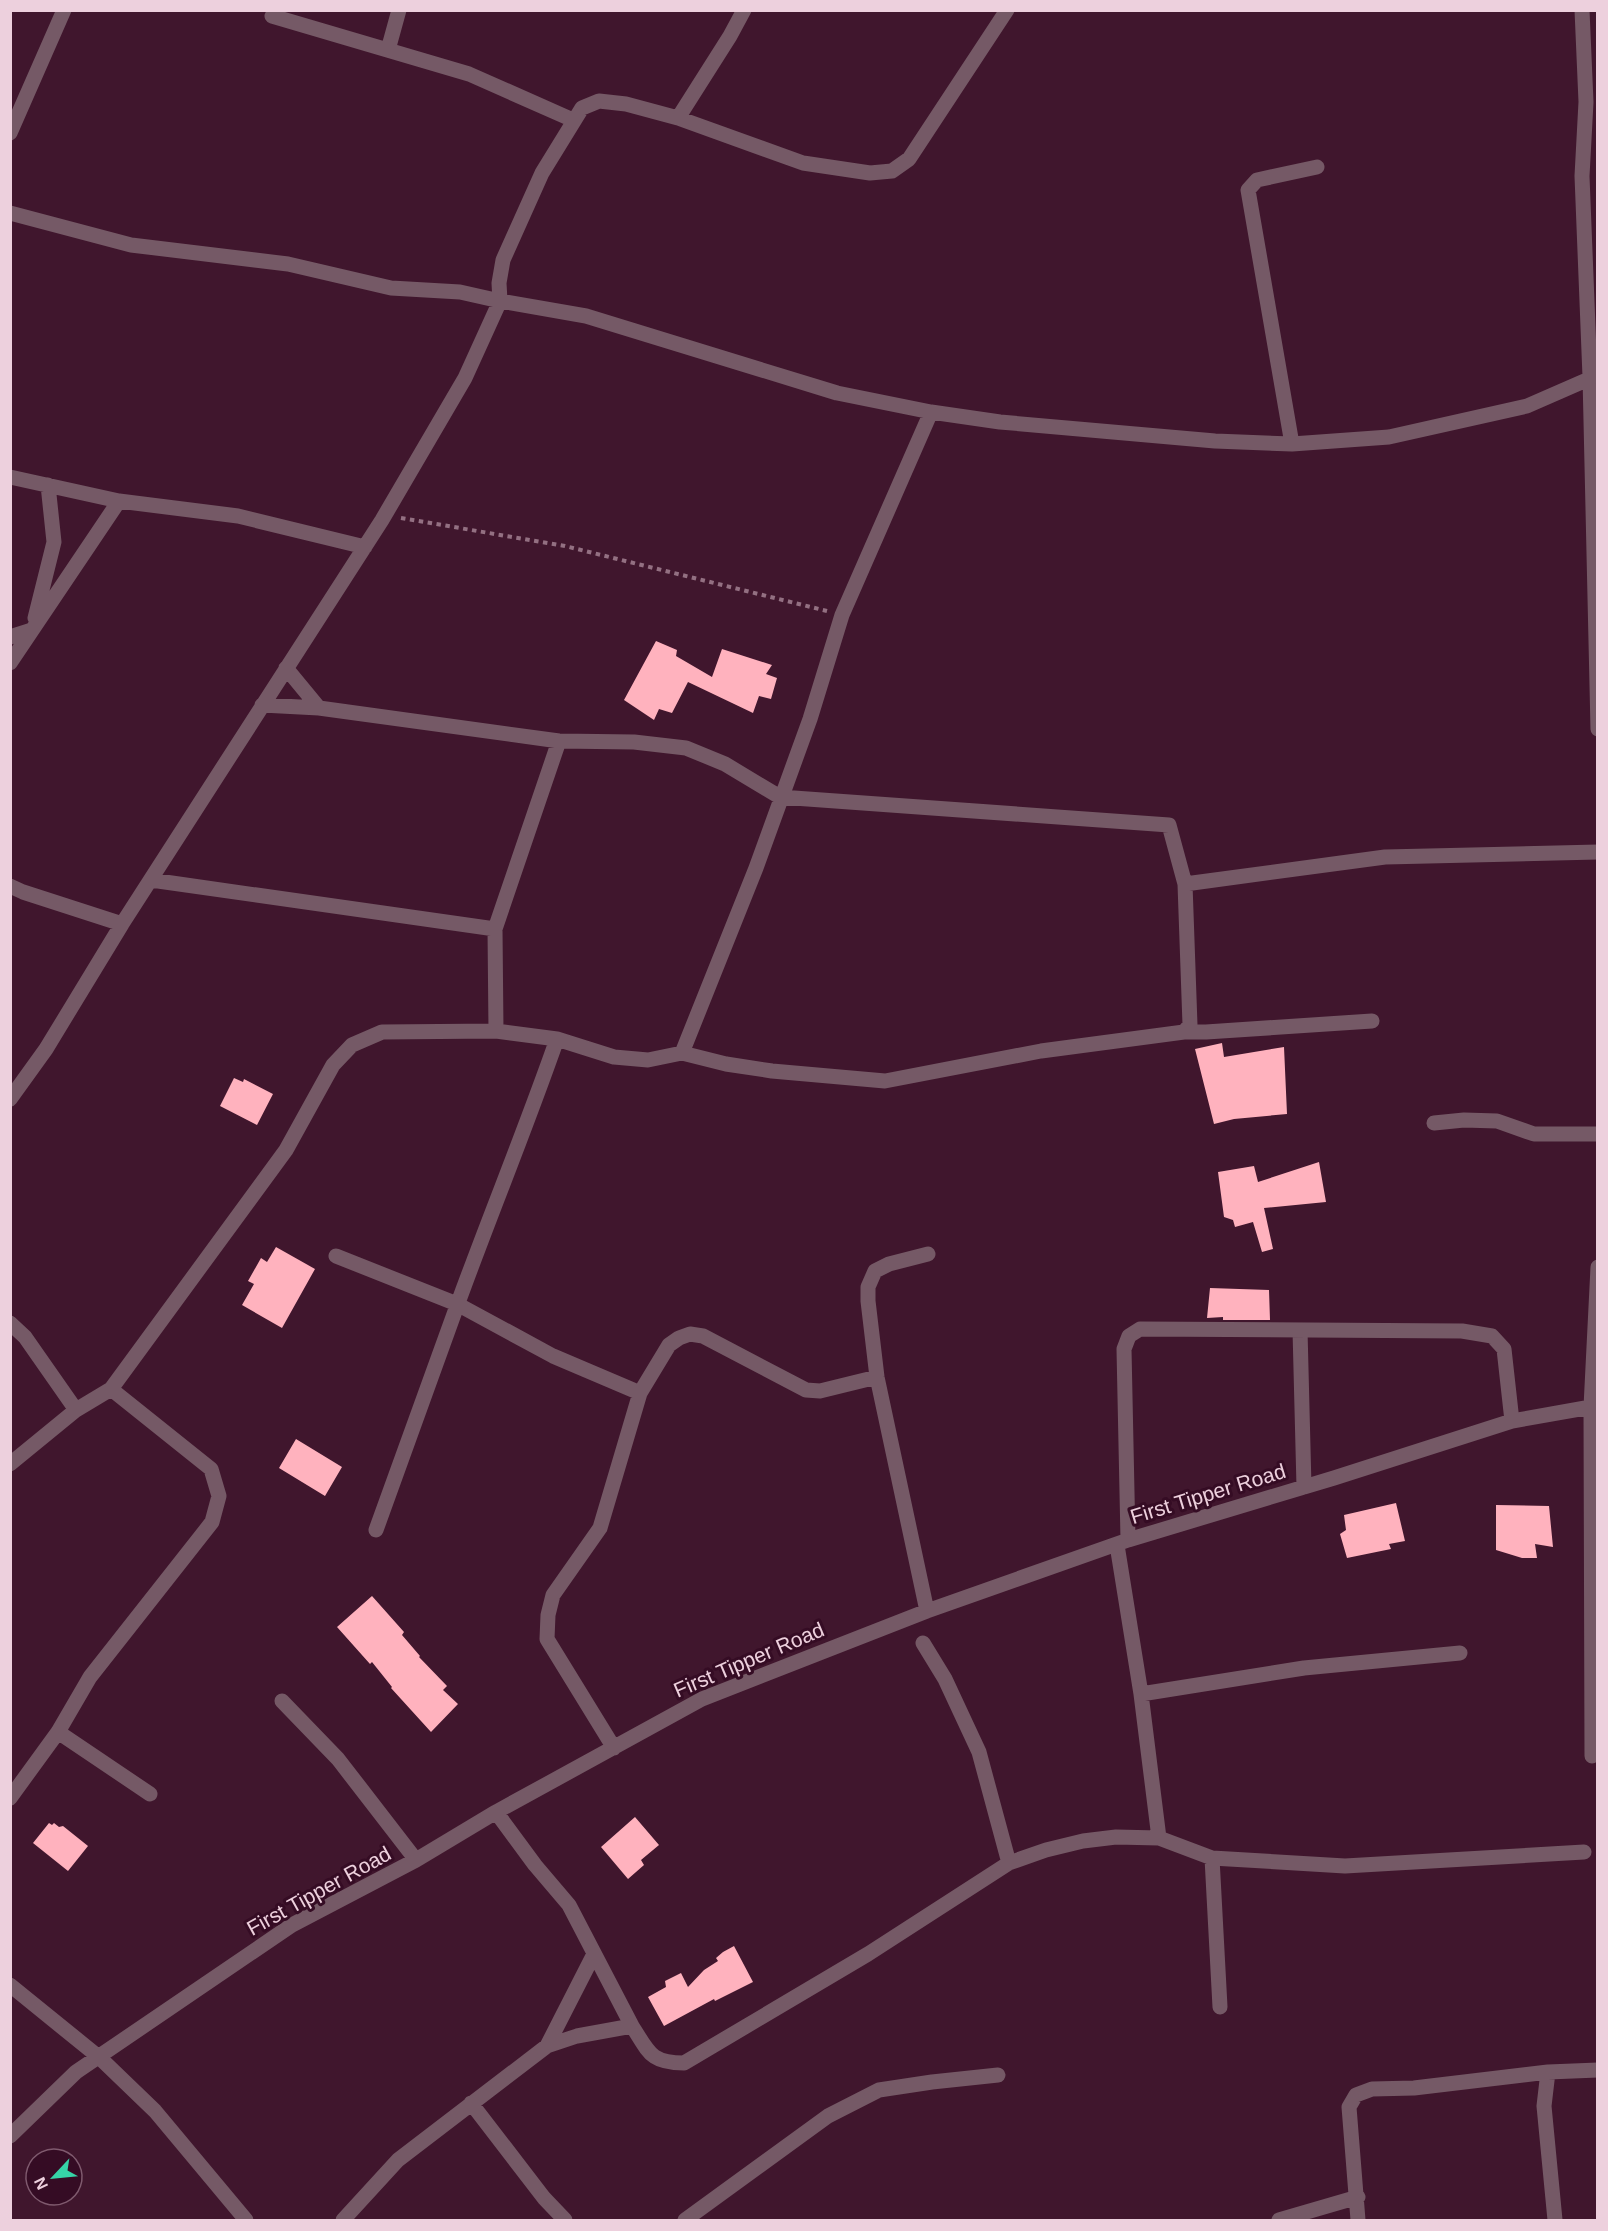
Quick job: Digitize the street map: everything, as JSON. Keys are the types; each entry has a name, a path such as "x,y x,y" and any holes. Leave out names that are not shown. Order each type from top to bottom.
{"street":[{"path":"10,133 64,10"},
{"path":"388,50 399,10"},
{"path":"678,118 744,10"},
{"path":"10,1099 46,1049 122,924 365,547 465,378 500,301 499,283 502,260 542,173 582,108 599,101 626,104 678,118 803,162 870,173 892,171 909,159 1007,10"},
{"path":"1582,10 1592,101 1582,176 1594,376 1598,729"},
{"path":"272,16 469,74 573,120"},
{"path":"1292,444 1248,189 1257,180 1317,167"},
{"path":"10,213 131,245 288,264 391,288 460,292 586,316 837,393 931,412 1000,422 1215,441 1292,444 1389,437 1527,406 1594,376"},
{"path":"682,1053 756,868 810,719 842,615 931,412"},
{"path":"10,477 119,501 238,516 365,547"},
{"path":"32,630 54,542 48,485"},
{"path":"10,663 119,501"},
{"path":"10,637 32,630"},
{"path":"286,668 319,708"},
{"path":"262,705 319,708 559,741 634,742 686,748 725,764 780,797 1169,825 1185,884 1190,1025 1184,1032"},
{"path":"496,1031 495,929 559,741"},
{"path":"1185,884 1385,857 1598,852"},
{"path":"151,880 495,929"},
{"path":"10,886 122,924"},
{"path":"10,1464 76,1410 111,1389 286,1150 333,1065 352,1044 382,1032 496,1031 557,1039 614,1057 648,1060 682,1053 726,1064 772,1071 885,1081 1041,1051 1184,1032 1372,1020"},
{"path":"376,1530 457,1304 529,1120 557,1039"},
{"path":"1434,1123 1464,1120 1497,1121 1534,1134 1598,1134"},
{"path":"927,1611 877,1377 868,1287 875,1271 889,1264 928,1254"},
{"path":"336,1256 457,1304 553,1356 640,1393"},
{"path":"1592,1756 1595,1511 1591,1407 1598,1267"},
{"path":"10,1323 25,1337 76,1410"},
{"path":"1159,1838 1122,1543 1124,1349 1129,1336 1140,1329 1462,1331 1492,1336 1504,1349 1512,1420"},
{"path":"1300,1330 1304,1487"},
{"path":"614,1748 547,1639 548,1615 553,1595 600,1528 640,1393 669,1345 690,1334 702,1336 806,1390 820,1391 877,1377"},
{"path":"10,1798 58,1732 90,1677 212,1522 219,1496 211,1469 111,1389"},
{"name":"First Tipper Road","path":"10,2136 76,2072 100,2058 168,2008 292,1925 416,1860 496,1812 702,1699 1012,1579 1512,1420 1591,1407"},
{"path":"923,1643 945,1680 979,1752 1009,1863"},
{"path":"1141,1694 1304,1668 1460,1653"},
{"path":"282,1701 338,1759 416,1860"},
{"path":"58,1732 150,1794"},
{"path":"496,1812 568,1905 632,2026 650,2054 665,2063 684,2063 868,1954 1009,1863 1046,1850 1083,1841 1116,1837 1159,1838 1212,1858 1345,1866 1584,1852"},
{"path":"1212,1858 1220,2007"},
{"path":"547,2046 594,1954"},
{"path":"10,1985 100,2058 154,2111 246,2220"},
{"path":"343,2220 398,2160 547,2046 577,2036 632,2026"},
{"path":"1358,2220 1358,2197 1349,2107 1356,2096 1372,2089 1414,2088 1548,2072 1598,2070"},
{"path":"1548,2072 1544,2106 1545,2137 1555,2220"},
{"path":"685,2220 828,2116 879,2090 998,2075"},
{"path":"471,2103 544,2198 565,2220"},
{"path":"1280,2220 1358,2197"}],"path":[{"path":"382,520 404,518 565,546 842,615"}],"building":[{"path":"656,641 677,650 676,656 712,677 722,649 772,665 766,674 777,678 771,699 759,696 753,713 688,682 672,713 659,709 654,720 624,700"},
{"path":"1222,1043 1224,1057 1284,1047 1287,1114 1234,1119 1214,1124 1195,1049"},
{"path":"234,1078 243,1082 244,1079 273,1094 257,1125 220,1106"},
{"path":"1319,1162 1326,1202 1264,1208 1273,1249 1262,1252 1253,1222 1235,1227 1233,1220 1224,1217 1218,1172 1254,1166 1258,1182"},
{"path":"276,1247 315,1269 282,1328 242,1305 254,1284 248,1281 261,1258 267,1262"},
{"path":"1210,1288 1269,1290 1270,1320 1207,1318"},
{"path":"296,1439 342,1467 325,1496 279,1468"},
{"path":"1396,1503 1405,1541 1389,1544 1391,1549 1347,1558 1340,1534 1346,1530 1344,1515"},
{"path":"1496,1505 1549,1506 1553,1547 1535,1544 1537,1558 1522,1558 1496,1550"},
{"path":"372,1596 404,1632 402,1635 419,1657 447,1686 443,1690 458,1704 431,1732 391,1688 372,1662 370,1664 337,1627"},
{"path":"635,1817 659,1845 641,1860 644,1865 628,1879 601,1847"},
{"path":"49,1823 52,1825 54,1823 59,1827 63,1826 88,1846 68,1871 33,1843"},
{"path":"734,1946 753,1982 715,2001 714,1999 664,2026 648,1997 666,1987 665,1981 681,1973 688,1987 704,1970 718,1961 716,1958"}]}
